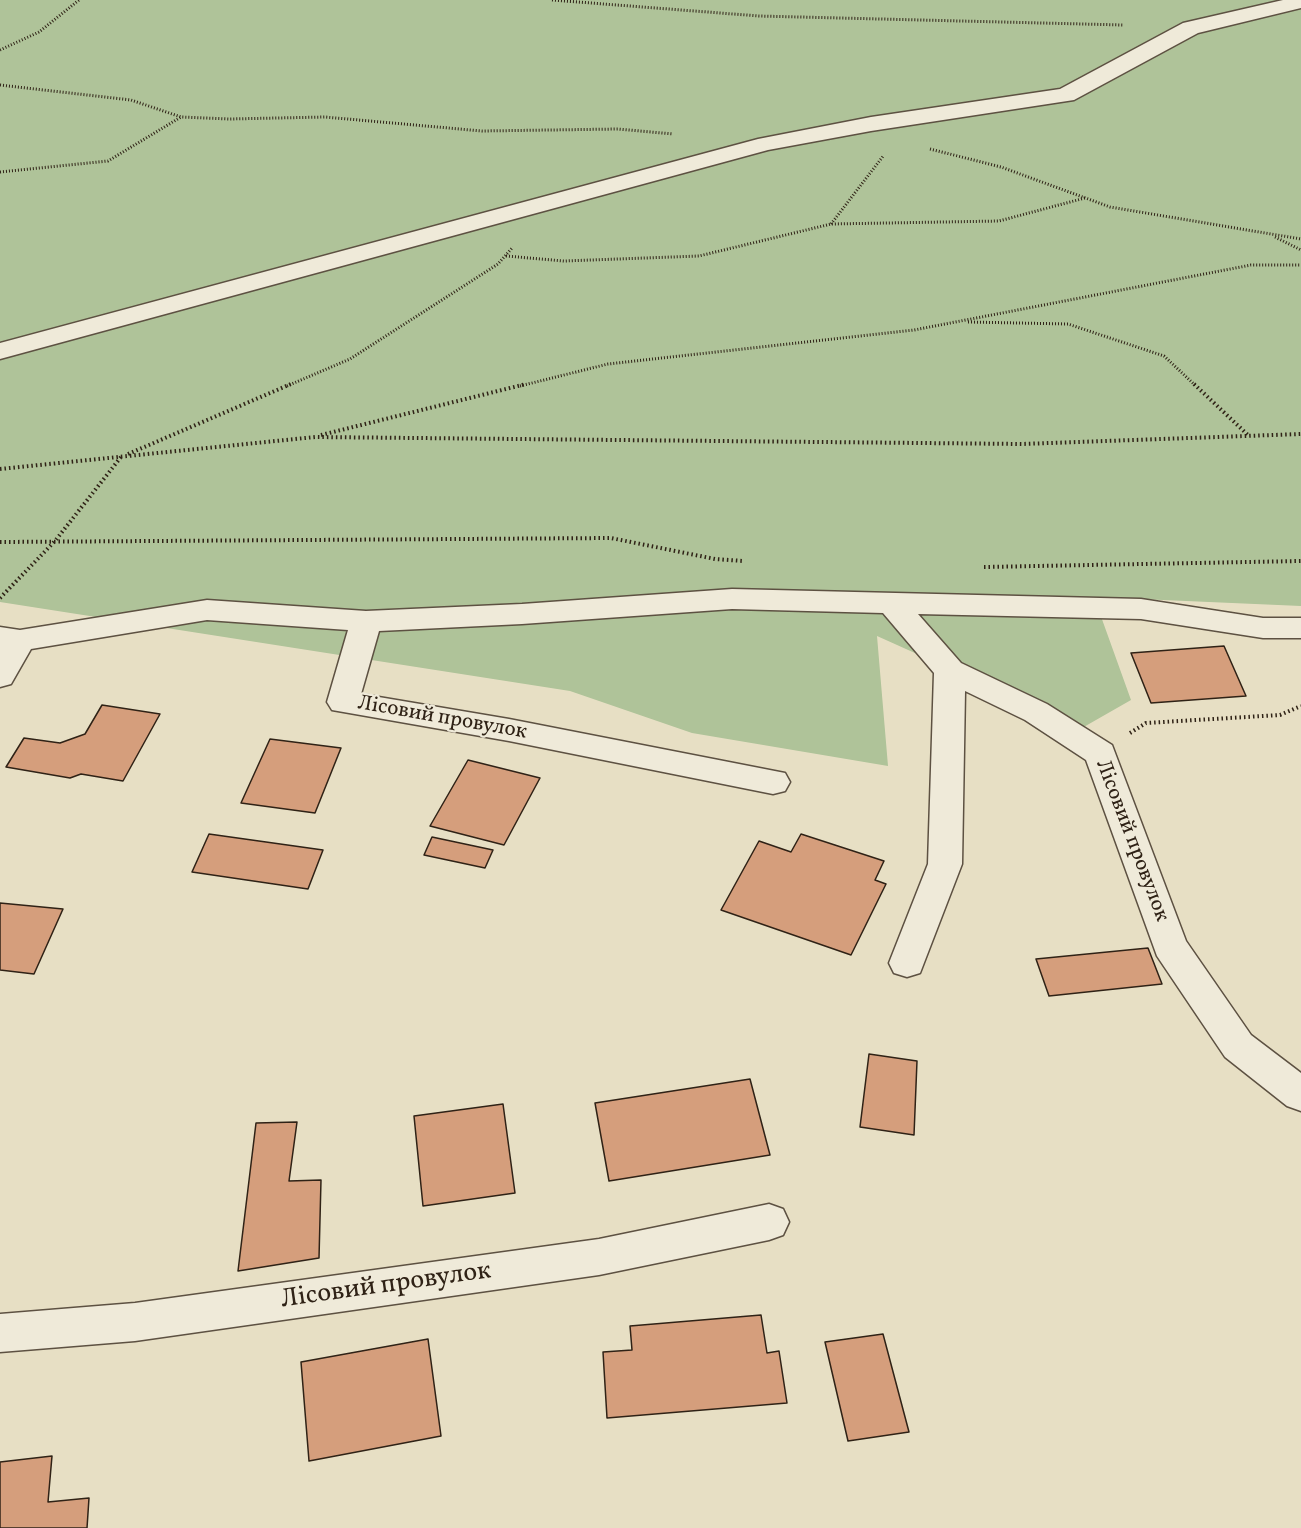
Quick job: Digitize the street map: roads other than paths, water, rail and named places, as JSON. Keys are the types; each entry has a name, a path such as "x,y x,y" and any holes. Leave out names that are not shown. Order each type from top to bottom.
{"street":[{"path":"0,351 766,144 871,124 1066,95 1191,28 1301,2"},
{"path":"0,676 10,639 207,610 366,621 522,614 732,599 1141,609 1263,628 1301,628"},
{"path":"892,603 950,671 945,864 907,963"},
{"name":"Лісовий провулок","path":"366,621 342,702 509,730 773,782"},
{"name":"Лісовий провулок","path":"950,671 1036,712 1100,753 1170,946 1238,1046 1301,1095"},
{"name":"Лісовий провулок","path":"0,1333 135,1322 599,1257 769,1221"}]}
